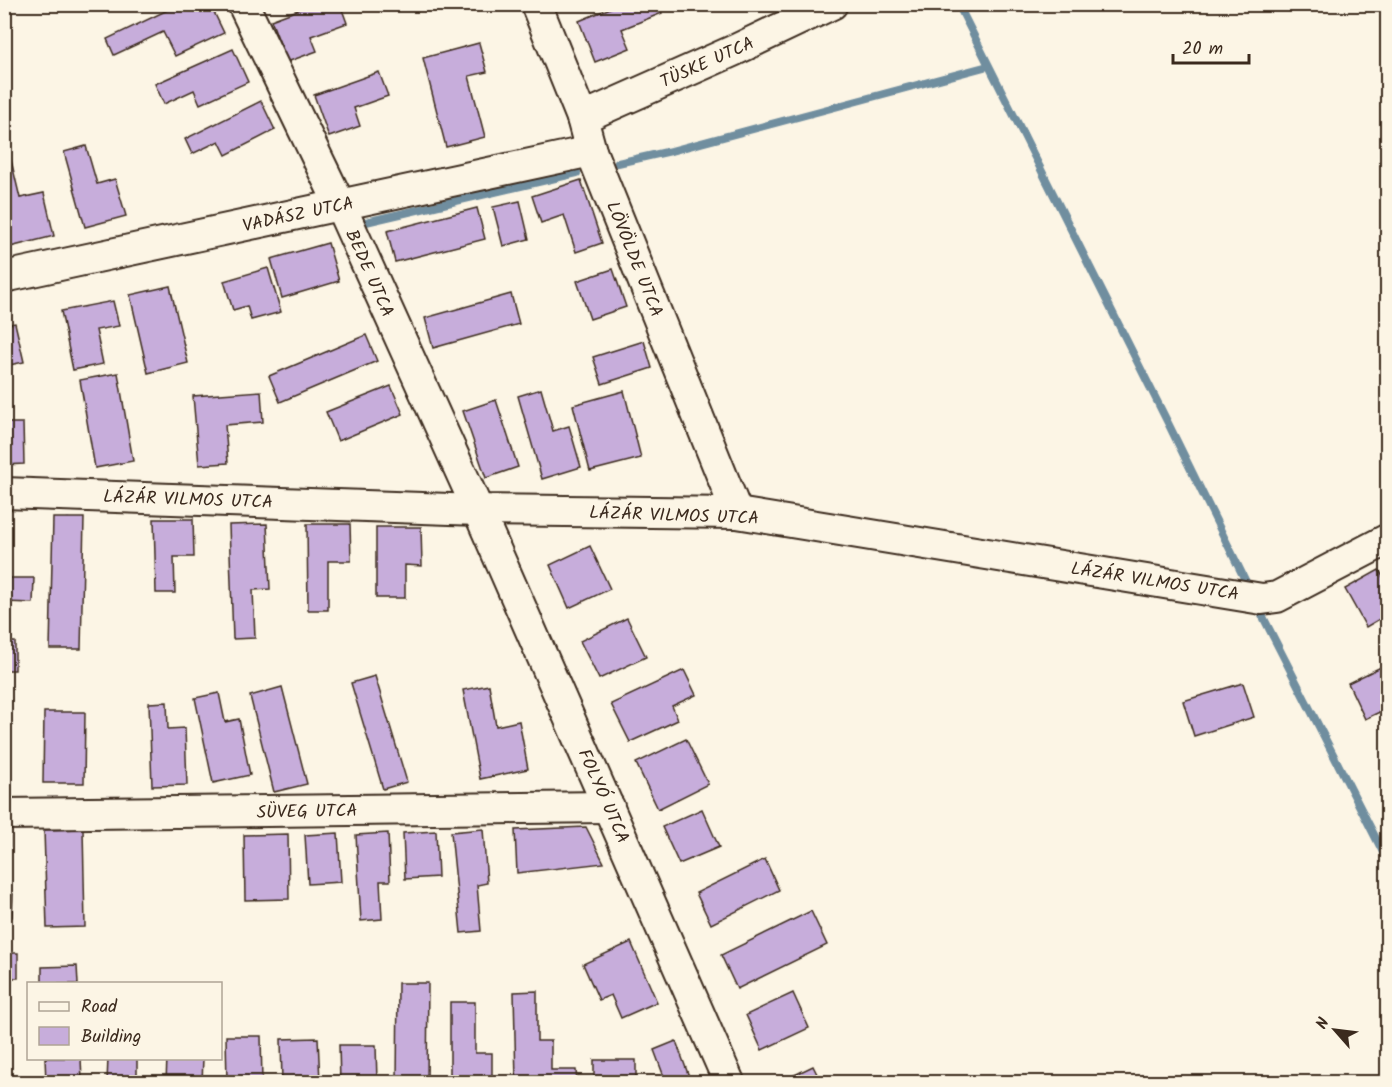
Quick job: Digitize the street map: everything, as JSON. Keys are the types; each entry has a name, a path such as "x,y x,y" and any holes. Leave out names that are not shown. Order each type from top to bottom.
{"street":[{"name":"BEDE UTCA","path":"243,4 340,205 478,510"},
{"name":"LÖVÖLDE UTCA","path":"536,4 582,118 591,151 737,513"},
{"name":"TÜSKE UTCA","path":"582,118 832,4"},
{"name":"VADÁSZ UTCA","path":"4,277 591,151"},
{"name":"LÁZÁR VILMOS UTCA","path":"4,493 478,510 737,513 1251,597 1277,597 1375,545"},
{"name":"FOLYÓ UTCA","path":"478,510 729,1083"},
{"name":"SÜVEG UTCA","path":"4,814 609,807"}],"building":[{"path":"180,4 210,4 224,33 175,56 163,32 114,55 107,39"},
{"path":"314,4 340,4 347,23 311,36 317,51 287,62 271,20"},
{"path":"620,4 659,4 662,13 622,29 630,48 595,62 579,21"},
{"path":"479,43 487,72 469,76 485,137 446,147 423,58"},
{"path":"233,49 248,82 200,104 194,90 164,104 155,84"},
{"path":"379,72 388,96 354,108 360,126 329,137 314,95"},
{"path":"261,101 275,130 226,155 219,141 192,154 185,139"},
{"path":"4,139 6,139 20,198 44,193 54,236 10,247 4,222"},
{"path":"86,146 97,184 115,179 126,216 85,227 64,152"},
{"path":"581,180 602,243 576,252 564,215 541,223 532,196"},
{"path":"520,201 529,239 503,246 493,207"},
{"path":"477,208 485,239 395,262 387,231"},
{"path":"328,243 339,281 282,298 271,259"},
{"path":"268,268 281,312 251,320 247,306 233,310 224,281"},
{"path":"613,269 626,307 590,319 577,281"},
{"path":"170,286 188,363 148,373 130,295"},
{"path":"511,294 519,324 433,348 425,318"},
{"path":"113,301 119,326 96,330 103,364 73,370 61,311"},
{"path":"15,323 24,362 4,366 4,325"},
{"path":"366,335 377,361 280,402 269,376"},
{"path":"644,341 652,368 602,384 593,357"},
{"path":"118,373 133,461 95,468 80,380"},
{"path":"391,386 403,414 338,441 326,412"},
{"path":"541,389 553,431 569,426 581,467 542,479 518,396"},
{"path":"261,391 263,422 225,425 228,463 199,465 193,396"},
{"path":"624,391 641,458 590,471 573,405"},
{"path":"496,400 518,467 486,478 463,411"},
{"path":"4,423 23,423 24,464 4,465"},
{"path":"53,518 84,518 81,649 50,649"},
{"path":"154,519 193,519 194,557 174,557 175,593 156,593"},
{"path":"267,524 270,589 253,590 255,638 233,639 229,525"},
{"path":"307,524 350,524 351,561 328,561 328,610 308,610"},
{"path":"376,527 421,527 422,566 405,565 405,598 376,598"},
{"path":"590,546 610,589 569,608 550,565"},
{"path":"1379,570 1388,585 1388,614 1366,627 1345,589"},
{"path":"4,578 34,578 33,603 4,602"},
{"path":"627,618 646,657 599,679 580,641"},
{"path":"4,642 15,642 15,670 4,670"},
{"path":"1385,665 1388,670 1388,708 1365,719 1348,683"},
{"path":"684,670 696,695 672,706 678,720 630,742 611,704"},
{"path":"375,676 407,782 383,789 351,683"},
{"path":"1243,683 1254,717 1194,736 1183,701"},
{"path":"489,685 496,726 519,721 528,769 480,779 463,690"},
{"path":"282,687 307,784 274,792 250,696"},
{"path":"219,693 225,722 239,719 250,775 213,783 195,698"},
{"path":"167,702 168,729 185,728 187,785 152,786 149,703"},
{"path":"44,712 85,712 84,783 43,783"},
{"path":"686,739 708,784 658,809 636,763"},
{"path":"702,809 719,847 679,864 662,827"},
{"path":"4,827 9,827 9,853 4,853"},
{"path":"586,827 604,863 517,873 515,830"},
{"path":"83,829 85,927 47,928 44,830"},
{"path":"483,829 487,883 477,885 481,931 461,933 451,832"},
{"path":"436,831 438,877 405,879 403,833"},
{"path":"338,833 341,882 308,884 305,835"},
{"path":"388,833 390,881 380,881 382,919 361,921 356,835"},
{"path":"288,834 289,899 245,900 244,835"},
{"path":"765,859 779,890 711,924 696,893"},
{"path":"4,894 13,894 12,917 4,917"},
{"path":"811,911 827,945 737,989 721,955"},
{"path":"631,942 657,1002 621,1018 611,995 599,1000 583,964"},
{"path":"4,953 18,953 18,978 4,978"},
{"path":"77,966 78,982 42,982 42,967"},
{"path":"398,983 428,983 427,1082 397,1082"},
{"path":"537,991 537,1041 551,1041 551,1070 576,1070 577,1082 516,1082 514,992"},
{"path":"793,993 809,1028 762,1050 746,1015"},
{"path":"450,1002 475,1002 475,1053 492,1053 492,1082 450,1082"},
{"path":"226,1036 261,1036 262,1082 227,1082"},
{"path":"318,1038 320,1082 282,1082 281,1039"},
{"path":"676,1041 691,1082 666,1082 654,1050"},
{"path":"339,1045 376,1045 377,1082 340,1082"},
{"path":"45,1060 81,1060 82,1082 46,1082"},
{"path":"108,1060 137,1060 137,1082 107,1082"},
{"path":"167,1060 203,1060 202,1082 166,1082"},
{"path":"594,1060 636,1060 636,1082 594,1082"},
{"path":"813,1066 821,1082 780,1082"}],"waterway":[{"path":"958,4 1249,588"},
{"path":"618,163 671,151 988,66"},
{"path":"366,222 577,173"},
{"path":"1257,605 1388,862"}]}
